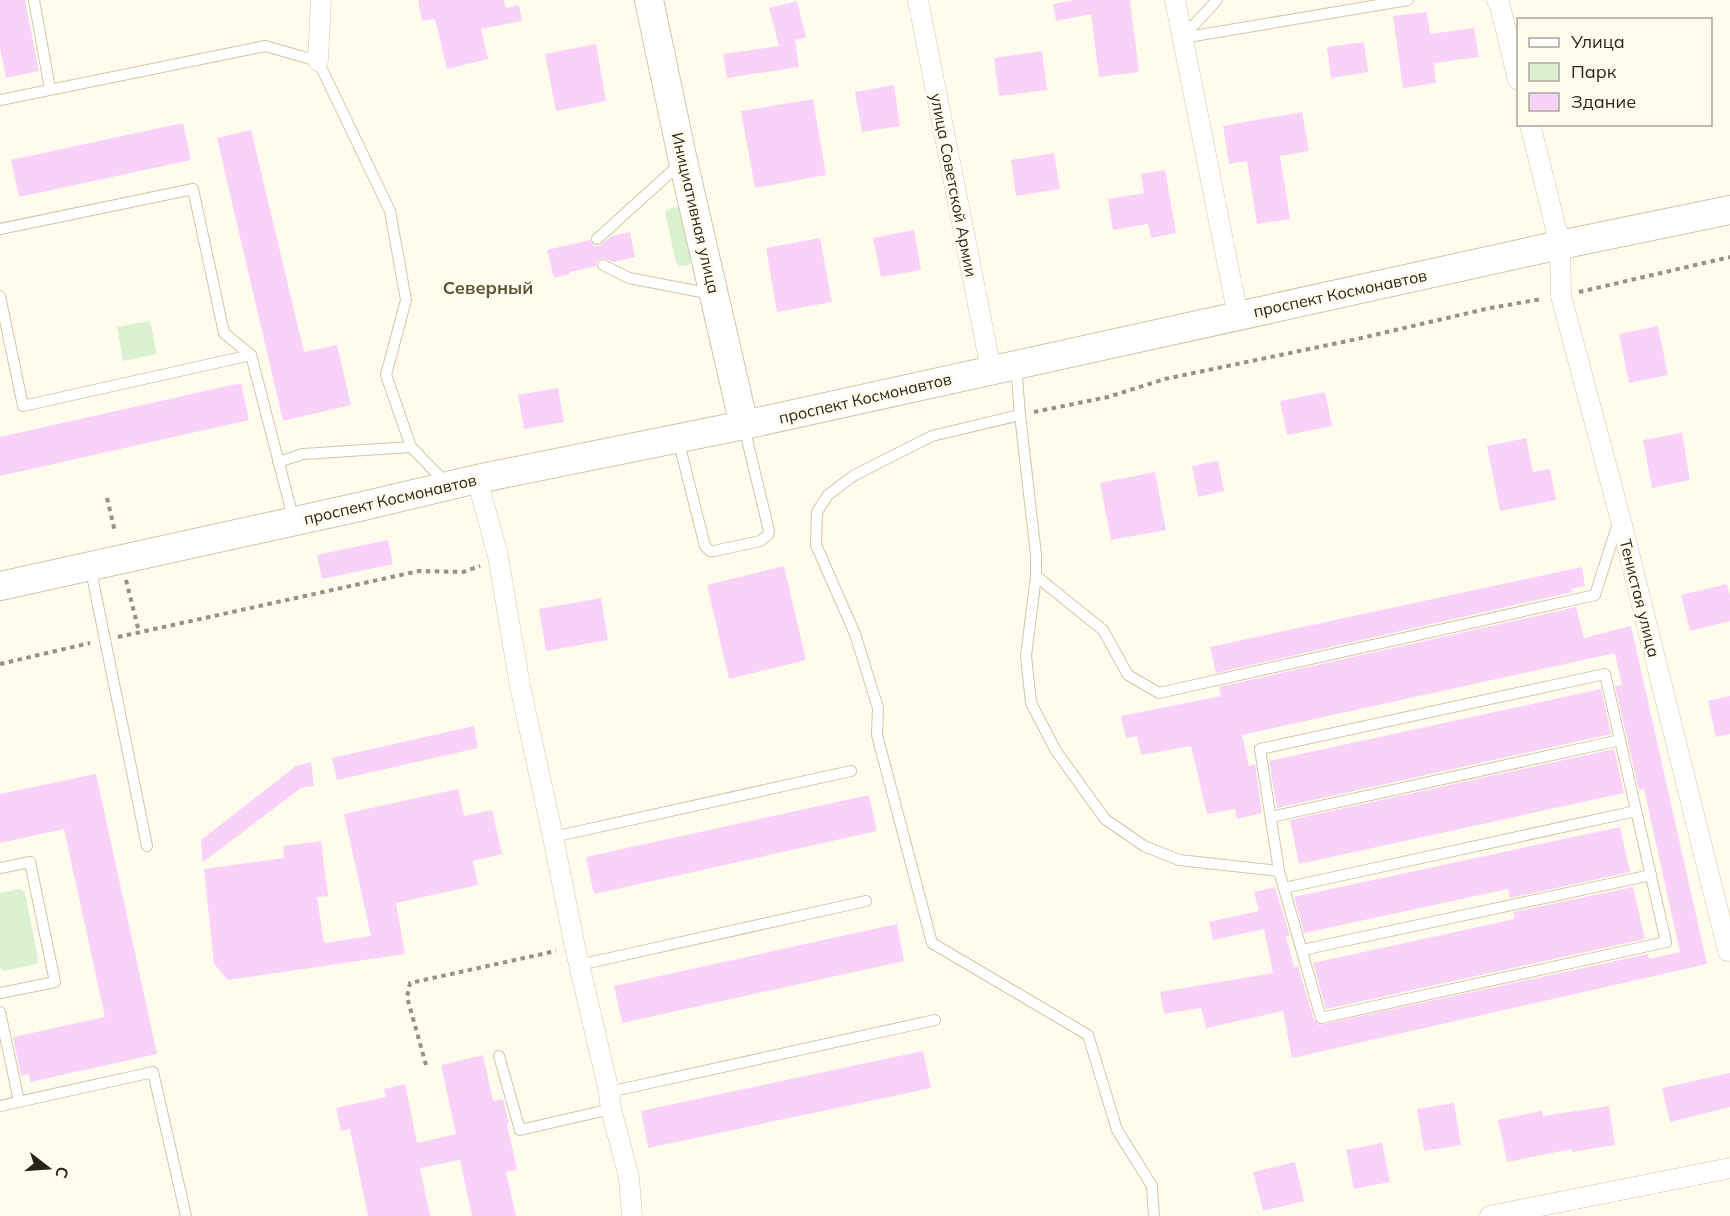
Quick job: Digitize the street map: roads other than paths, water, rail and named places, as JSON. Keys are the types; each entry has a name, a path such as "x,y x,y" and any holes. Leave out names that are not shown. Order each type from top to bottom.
{"main road":[{"name":"Инициативная улица","path":"649,0 683,161 744,425"},
{"name":"проспект Космонавтов","path":"0,586 294,522 477,479 744,425 1560,245 1730,210"}],"street":[{"path":"318,61 321,0"},
{"name":"улица Советской Армии","path":"918,0 1003,368"},
{"path":"1175,0 1238,316"},
{"path":"1497,0 1517,76"},
{"name":"Тенистая улица","path":"1530,126 1560,245 1561,296 1620,517 1728,951"},
{"path":"477,479 498,556 520,686 577,956 629,1178 632,1216"},
{"path":"1490,1216 1730,1168"}],"lane":[{"path":"34,0 50,89"},
{"path":"1182,38 1217,0"},
{"path":"1182,38 1408,0"},
{"path":"0,100 265,46 318,61 390,211 406,300 386,375 411,447 449,486"},
{"path":"597,239 683,161"},
{"path":"0,229 193,189 224,333 251,355 294,522"},
{"path":"603,265 629,278 714,295"},
{"path":"0,296 23,406 251,355"},
{"path":"1003,368 1020,415 1036,555 1036,576 1026,656 1031,703 1056,751 1105,819 1144,846 1179,860 1279,871"},
{"path":"1020,415 932,436 853,476 828,495 817,512 816,545 855,634 878,708 877,735 932,943 1088,1035 1117,1130 1152,1186 1154,1216"},
{"path":"678,438 705,546 714,551 760,541 768,535 769,531 744,425"},
{"path":"278,462 303,454 411,447"},
{"path":"1036,576 1103,630 1128,675 1159,693 1594,595 1620,517"},
{"path":"90,566 147,846"},
{"path":"1605,674 1666,942 1321,1018 1279,871 1260,749 1605,674"},
{"path":"1271,817 1620,740"},
{"path":"553,837 851,771"},
{"path":"1284,888 1636,811"},
{"path":"0,868 30,862 55,982 0,993"},
{"path":"1302,950 1651,875"},
{"path":"577,956 866,901"},
{"path":"0,1012 19,1101"},
{"path":"499,1056 520,1130 610,1101 935,1020"},
{"path":"0,1106 153,1072 186,1216"}],"district":[{"name":"Северный","path":"488,288"}]}
